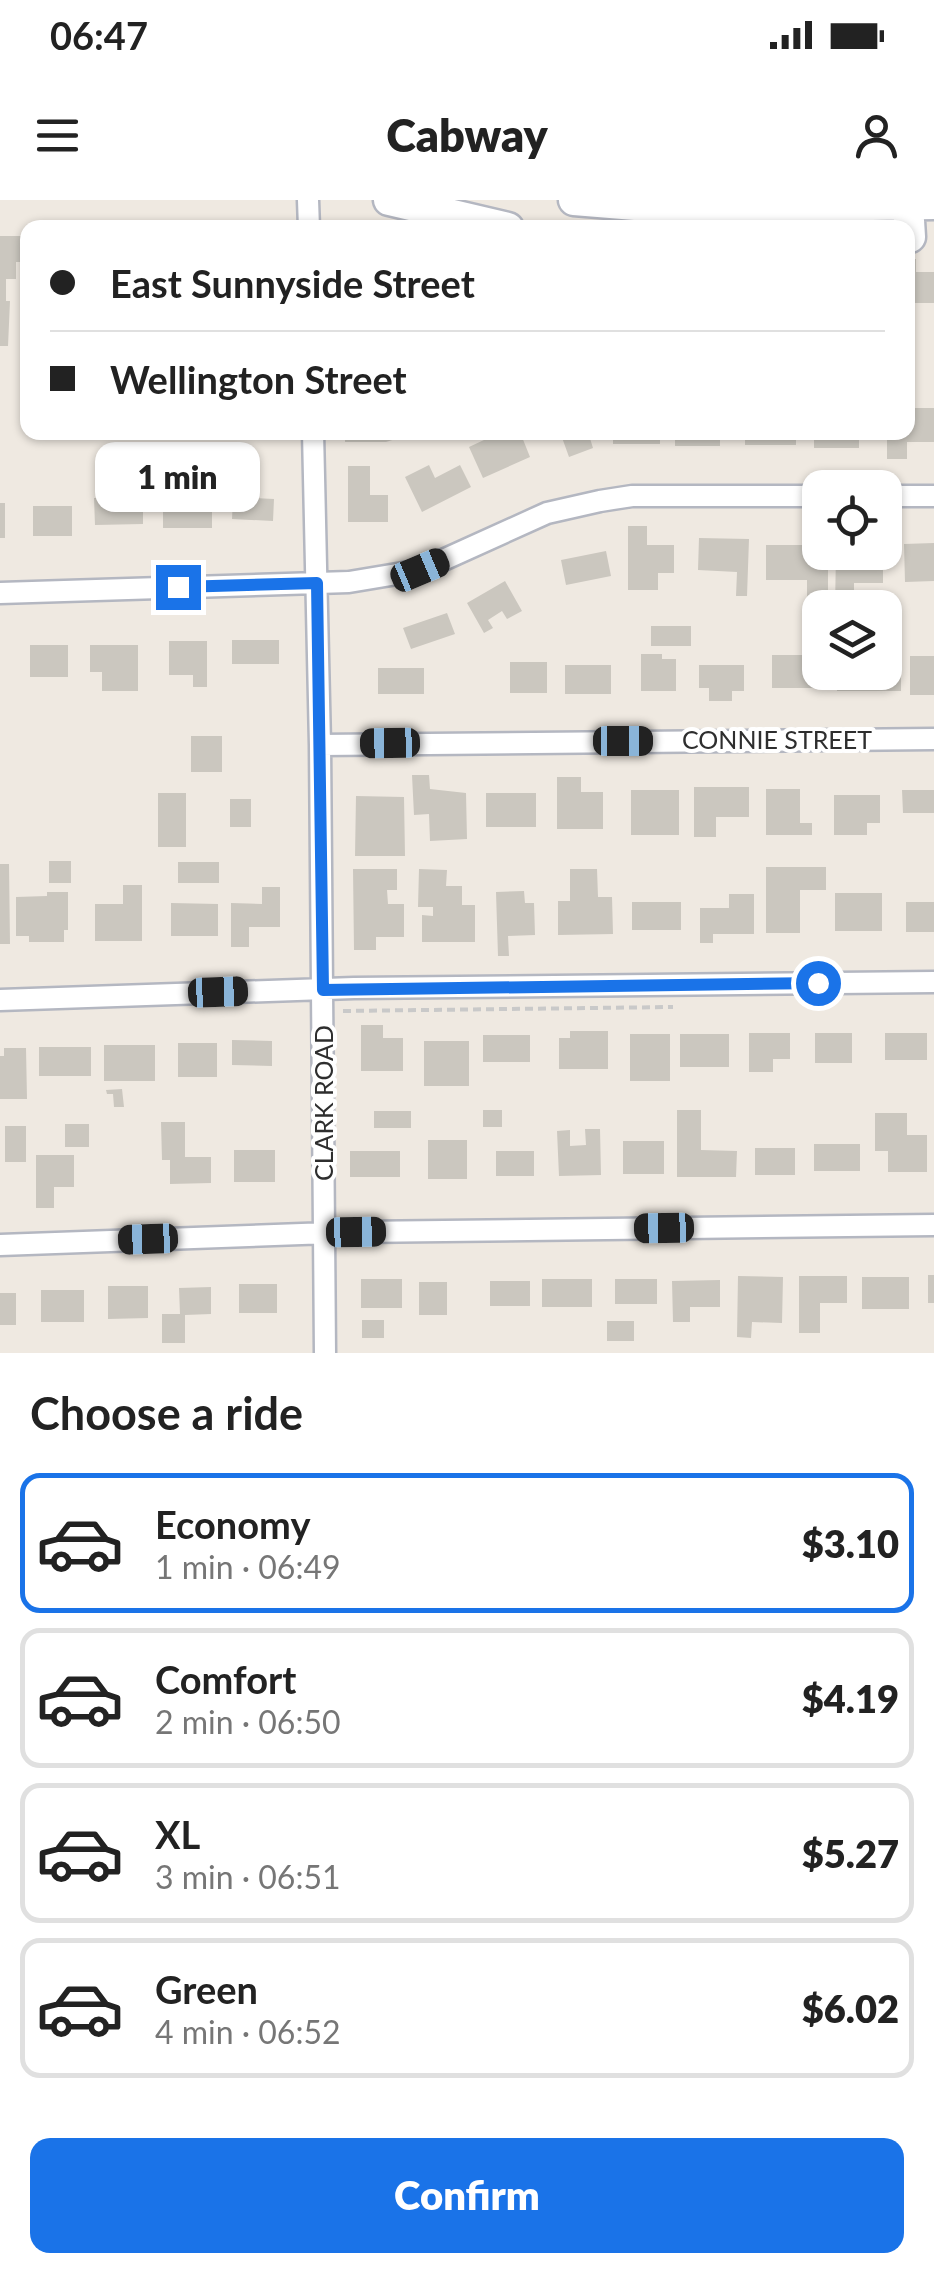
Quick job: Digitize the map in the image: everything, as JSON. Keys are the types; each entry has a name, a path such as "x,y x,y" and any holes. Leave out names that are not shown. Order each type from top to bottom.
{"main road":[{"path":"389,200 474,220"},
{"path":"574,200 672,218 921,204 917,236"}],"street":[{"name":"CLARK ROAD","path":"313,440 329,999 325,1353"},
{"path":"0,593 350,582 420,570 547,512 600,501 632,496 802,496"},
{"path":"902,496 934,496"},
{"name":"CONNIE STREET","path":"320,745 934,739"},
{"path":"0,1000 329,999 934,982"},
{"path":"0,1245 324,1233 934,1225"}],"path":[{"path":"329,999 338,1011 678,1007"}],"building":[{"path":"0,236 20,236 16,279 6,279 6,301 10,301 8,346 0,346"},
{"path":"915,259 916,272 934,272 934,303 915,303"},
{"path":"915,408 934,408 934,442 907,442 907,459 887,459 887,440 915,440"},
{"path":"345,440 392,440 386,442"},
{"path":"484,440 523,440 530,457 483,478 469,447"},
{"path":"563,440 590,440 593,448 569,457"},
{"path":"613,440 660,440 660,444 613,444"},
{"path":"675,440 720,440 720,446 675,446"},
{"path":"745,440 796,440 796,445 745,445"},
{"path":"814,440 859,440 859,448 814,448"},
{"path":"429,465 435,478 460,465 471,487 422,512 405,477"},
{"path":"348,466 370,466 370,495 388,495 388,522 348,522"},
{"path":"195,495 212,495 212,528 163,528 163,508 195,508"},
{"path":"233,497 274,499 273,521 232,519"},
{"path":"94,498 143,498 143,524 95,525"},
{"path":"0,503 5,503 5,538 0,538"},
{"path":"33,506 72,506 72,536 33,536"},
{"path":"628,526 647,526 647,545 674,545 674,573 658,573 658,590 628,590"},
{"path":"699,538 749,539 747,596 736,596 737,572 698,570"},
{"path":"934,543 934,581 905,582 904,544"},
{"path":"766,545 802,545 802,570 828,570 828,590 807,590 807,580 766,580"},
{"path":"606,551 611,576 566,585 561,560"},
{"path":"836,570 883,570 883,583 854,583 854,590 835,590"},
{"path":"505,581 522,611 507,619 502,611 488,620 493,628 484,633 467,603"},
{"path":"447,613 455,634 411,649 403,628"},
{"path":"651,626 691,626 691,646 651,646"},
{"path":"232,640 279,640 279,664 232,664"},
{"path":"169,641 207,641 207,687 193,687 193,675 169,675"},
{"path":"30,645 68,645 68,677 30,677"},
{"path":"90,645 138,645 138,691 102,691 102,672 90,672"},
{"path":"641,654 676,659 676,691 641,691"},
{"path":"772,655 802,655 802,688 772,688"},
{"path":"910,656 934,656 934,695 910,695"},
{"path":"510,662 547,662 547,693 510,693"},
{"path":"565,665 611,665 611,694 565,694"},
{"path":"699,665 744,665 744,691 732,691 732,701 709,701 709,688 699,688"},
{"path":"378,668 424,668 424,694 378,694"},
{"path":"837,690 901,690 901,691"},
{"path":"191,736 222,736 222,772 191,772"},
{"path":"412,775 429,775 430,789 466,793 467,839 430,841 429,814 414,815"},
{"path":"557,777 581,777 581,792 603,792 603,829 557,829"},
{"path":"694,787 749,787 749,817 716,817 716,837 694,837"},
{"path":"766,789 800,789 800,823 812,823 812,835 766,835"},
{"path":"631,790 679,790 679,835 631,835"},
{"path":"902,790 934,790 934,813 903,813"},
{"path":"158,793 186,793 186,847 158,847"},
{"path":"486,793 536,793 536,827 486,827"},
{"path":"834,795 880,795 880,823 867,823 867,835 834,835"},
{"path":"356,796 404,797 405,856 355,856"},
{"path":"230,799 251,799 251,827 230,827"},
{"path":"49,861 71,861 71,883 49,883"},
{"path":"178,862 219,862 219,883 178,883"},
{"path":"0,864 9,864 10,944 0,944"},
{"path":"766,867 826,867 826,890 800,890 800,933 766,933"},
{"path":"353,869 397,869 397,890 387,890 388,904 404,904 404,937 376,937 376,950 354,950"},
{"path":"419,869 447,870 446,886 462,886 462,905 475,905 475,942 422,942 422,915 433,916 433,907 418,907"},
{"path":"570,869 597,869 598,897 612,897 613,934 558,935 558,901 570,901"},
{"path":"123,885 142,885 142,941 95,941 95,904 123,904"},
{"path":"262,887 280,887 280,927 249,927 249,947 231,947 231,903 262,904"},
{"path":"524,891 525,903 534,903 535,935 508,936 509,956 498,956 496,892"},
{"path":"47,892 68,892 68,930 64,930 64,942 29,942 29,936 16,936 16,897 47,896"},
{"path":"835,893 882,893 882,931 835,931"},
{"path":"729,894 754,894 754,934 713,934 713,943 700,943 700,908 729,908"},
{"path":"632,902 681,902 681,930 632,930"},
{"path":"906,902 934,902 934,932 906,932"},
{"path":"171,903 218,904 218,936 171,936"},
{"path":"361,1025 383,1025 383,1038 403,1038 403,1071 361,1071"},
{"path":"570,1031 608,1031 608,1069 559,1069 559,1038 570,1038"},
{"path":"749,1033 790,1033 790,1059 773,1059 773,1072 749,1072"},
{"path":"815,1033 852,1033 852,1063 815,1063"},
{"path":"885,1033 927,1033 927,1060 885,1060"},
{"path":"630,1034 670,1034 670,1081 630,1081"},
{"path":"680,1034 729,1034 729,1067 680,1067"},
{"path":"483,1035 530,1035 530,1062 483,1062"},
{"path":"232,1040 272,1041 272,1066 232,1065"},
{"path":"424,1041 469,1041 469,1086 424,1086"},
{"path":"178,1043 217,1043 217,1077 178,1077"},
{"path":"104,1045 155,1045 155,1081 104,1081"},
{"path":"39,1047 91,1047 91,1076 39,1076"},
{"path":"4,1048 26,1048 27,1099 0,1099 0,1056 4,1056"},
{"path":"122,1089 124,1107 114,1107 113,1094 106,1090"},
{"path":"483,1110 502,1110 502,1127 483,1127"},
{"path":"677,1110 701,1110 701,1150 737,1151 736,1177 677,1177"},
{"path":"374,1111 411,1111 411,1128 374,1128"},
{"path":"875,1113 907,1113 907,1135 927,1135 927,1172 888,1172 888,1151 875,1151"},
{"path":"161,1122 185,1122 185,1157 211,1157 211,1183 170,1184 170,1160 162,1160"},
{"path":"65,1124 89,1124 89,1147 65,1147"},
{"path":"5,1126 26,1126 26,1162 5,1162"},
{"path":"585,1129 600,1129 601,1175 559,1176 557,1131 570,1130 570,1146 586,1145"},
{"path":"428,1140 467,1140 467,1179 428,1179"},
{"path":"623,1141 664,1141 664,1174 623,1174"},
{"path":"814,1144 860,1144 860,1171 814,1171"},
{"path":"755,1148 795,1148 795,1175 755,1175"},
{"path":"234,1150 275,1150 275,1182 234,1182"},
{"path":"350,1151 400,1151 400,1177 350,1177"},
{"path":"496,1151 534,1151 534,1176 496,1176"},
{"path":"36,1155 74,1155 74,1187 54,1187 54,1208 36,1208"},
{"path":"928,1275 934,1275 934,1303 928,1303"},
{"path":"738,1276 783,1277 782,1323 752,1322 751,1338 737,1337"},
{"path":"799,1276 847,1276 847,1303 820,1303 820,1333 799,1333"},
{"path":"862,1277 909,1277 909,1309 862,1309"},
{"path":"361,1279 402,1279 402,1308 361,1308"},
{"path":"542,1279 592,1279 592,1307 542,1307"},
{"path":"615,1279 657,1279 657,1304 615,1304"},
{"path":"720,1280 720,1307 690,1307 690,1322 673,1322 672,1281"},
{"path":"490,1281 530,1281 530,1306 490,1306"},
{"path":"419,1282 447,1282 447,1315 419,1315"},
{"path":"239,1284 277,1284 277,1313 239,1313"},
{"path":"108,1286 148,1286 148,1318 108,1319"},
{"path":"211,1287 211,1314 185,1315 185,1343 162,1343 162,1314 180,1314 179,1288"},
{"path":"41,1290 84,1290 84,1322 41,1322"},
{"path":"0,1293 16,1293 16,1325 0,1325"},
{"path":"362,1320 384,1320 384,1338 362,1338"},
{"path":"607,1321 634,1321 634,1341 607,1341"}],"route":[{"path":"178,587 317,583 323,990 818,983"}]}
